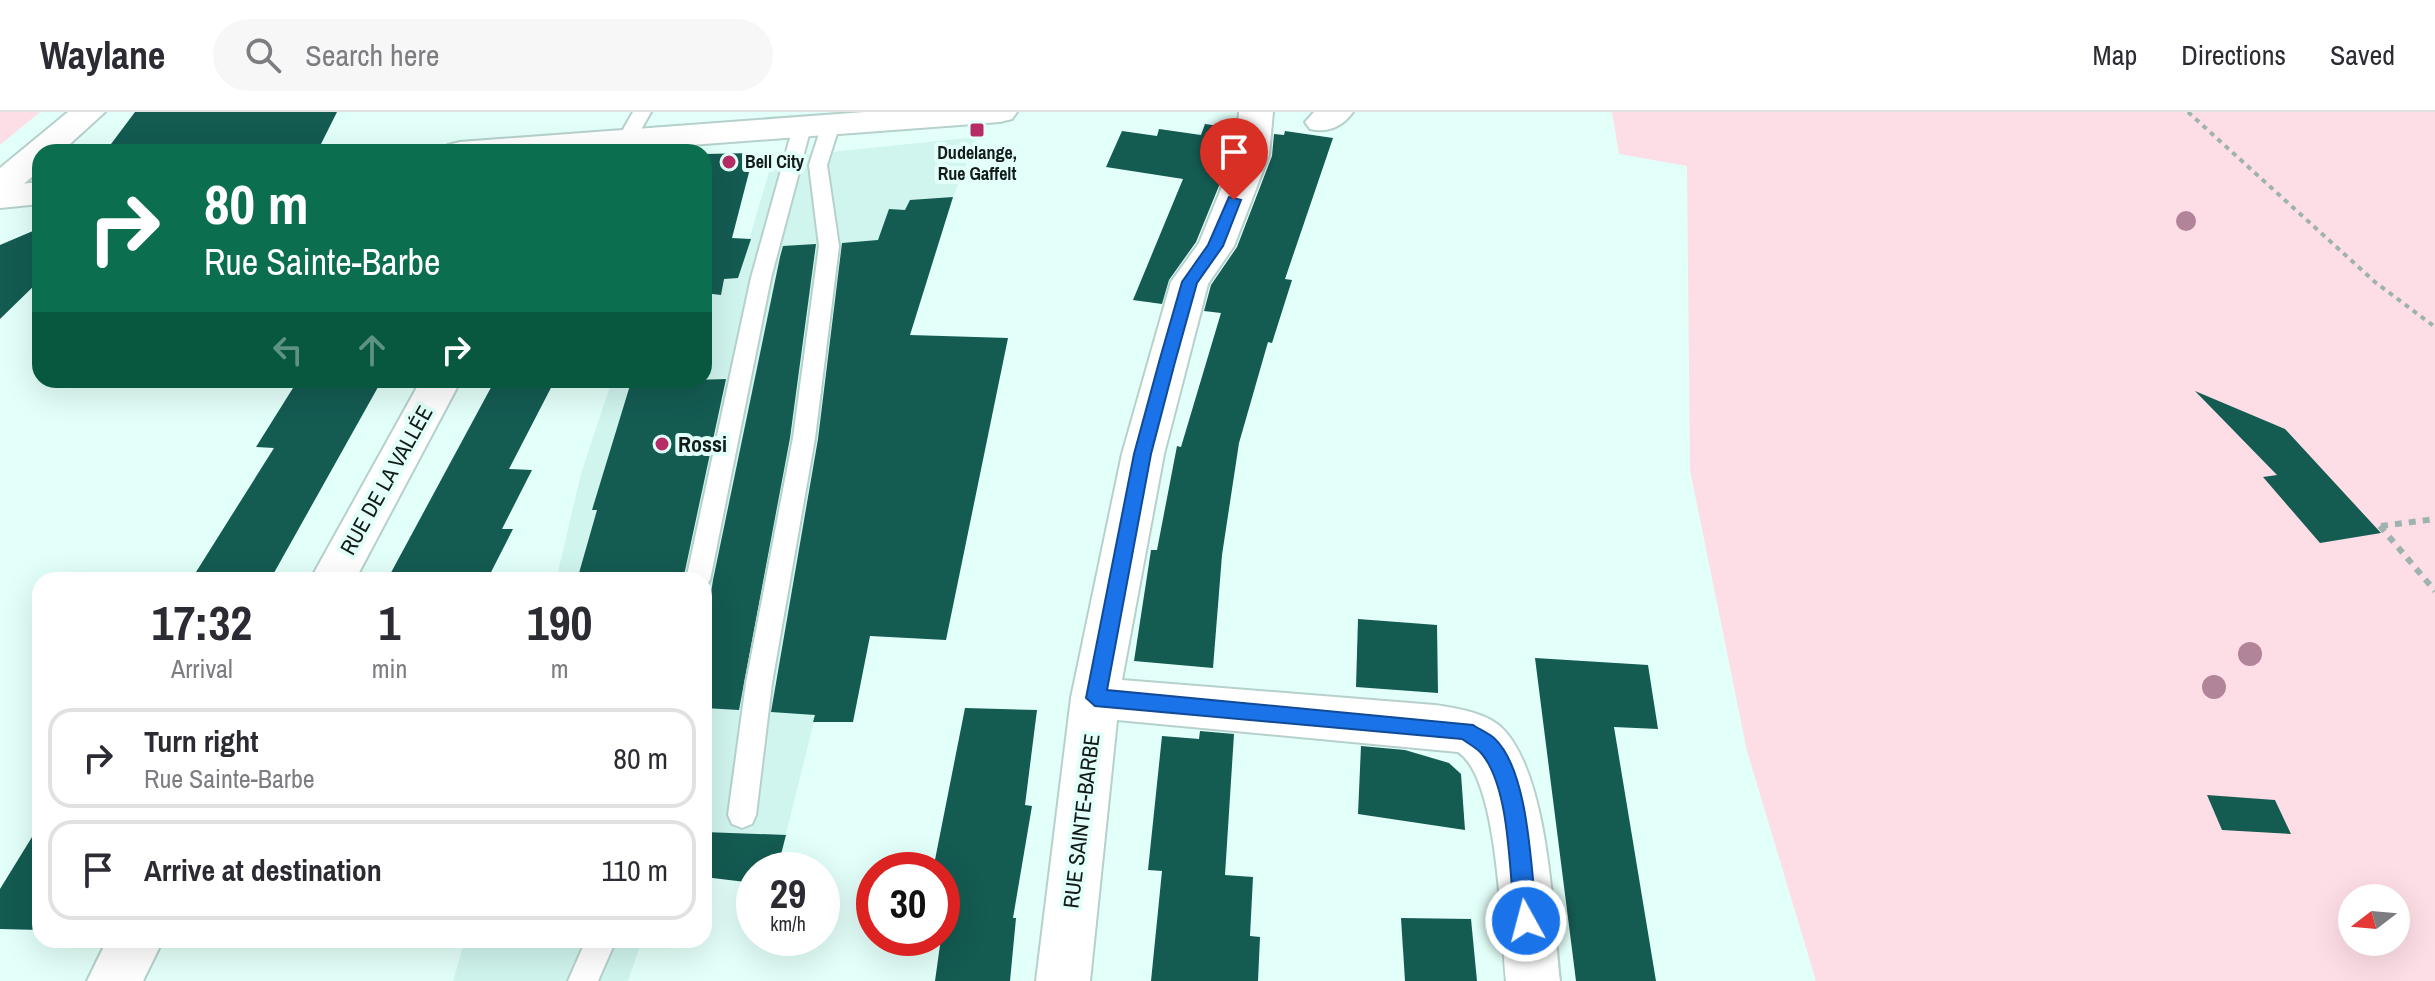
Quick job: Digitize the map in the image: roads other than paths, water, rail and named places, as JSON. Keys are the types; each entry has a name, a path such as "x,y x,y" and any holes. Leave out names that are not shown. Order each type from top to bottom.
{"street":[{"path":"50,144 88,112"},
{"path":"579,144 634,126 817,126 1000,112"},
{"name":"RUE SAINTE-BARBE","path":"1063,981 1095,698 1143,454 1190,282 1216,246 1267,114"},
{"path":"0,186 32,159"},
{"path":"0,197 32,194"},
{"name":"RUE DE LA VALLÉE","path":"336,572 437,388"},
{"path":"1095,698 1435,726 1465,731 1488,745 1503,769 1511,801 1533,981"},
{"path":"114,981 132,948"}],"lane":[{"path":"700,572 761,278 817,126"},
{"path":"742,815 759,683 804,438 829,246 818,165 817,126"},
{"path":"583,981 597,948"}],"place":[{"name":"Dudelange, Rue Gaffelt","path":"977,130"},
{"name":"Bell City","path":"729,162"},
{"name":"Rossi","path":"662,444"}]}
